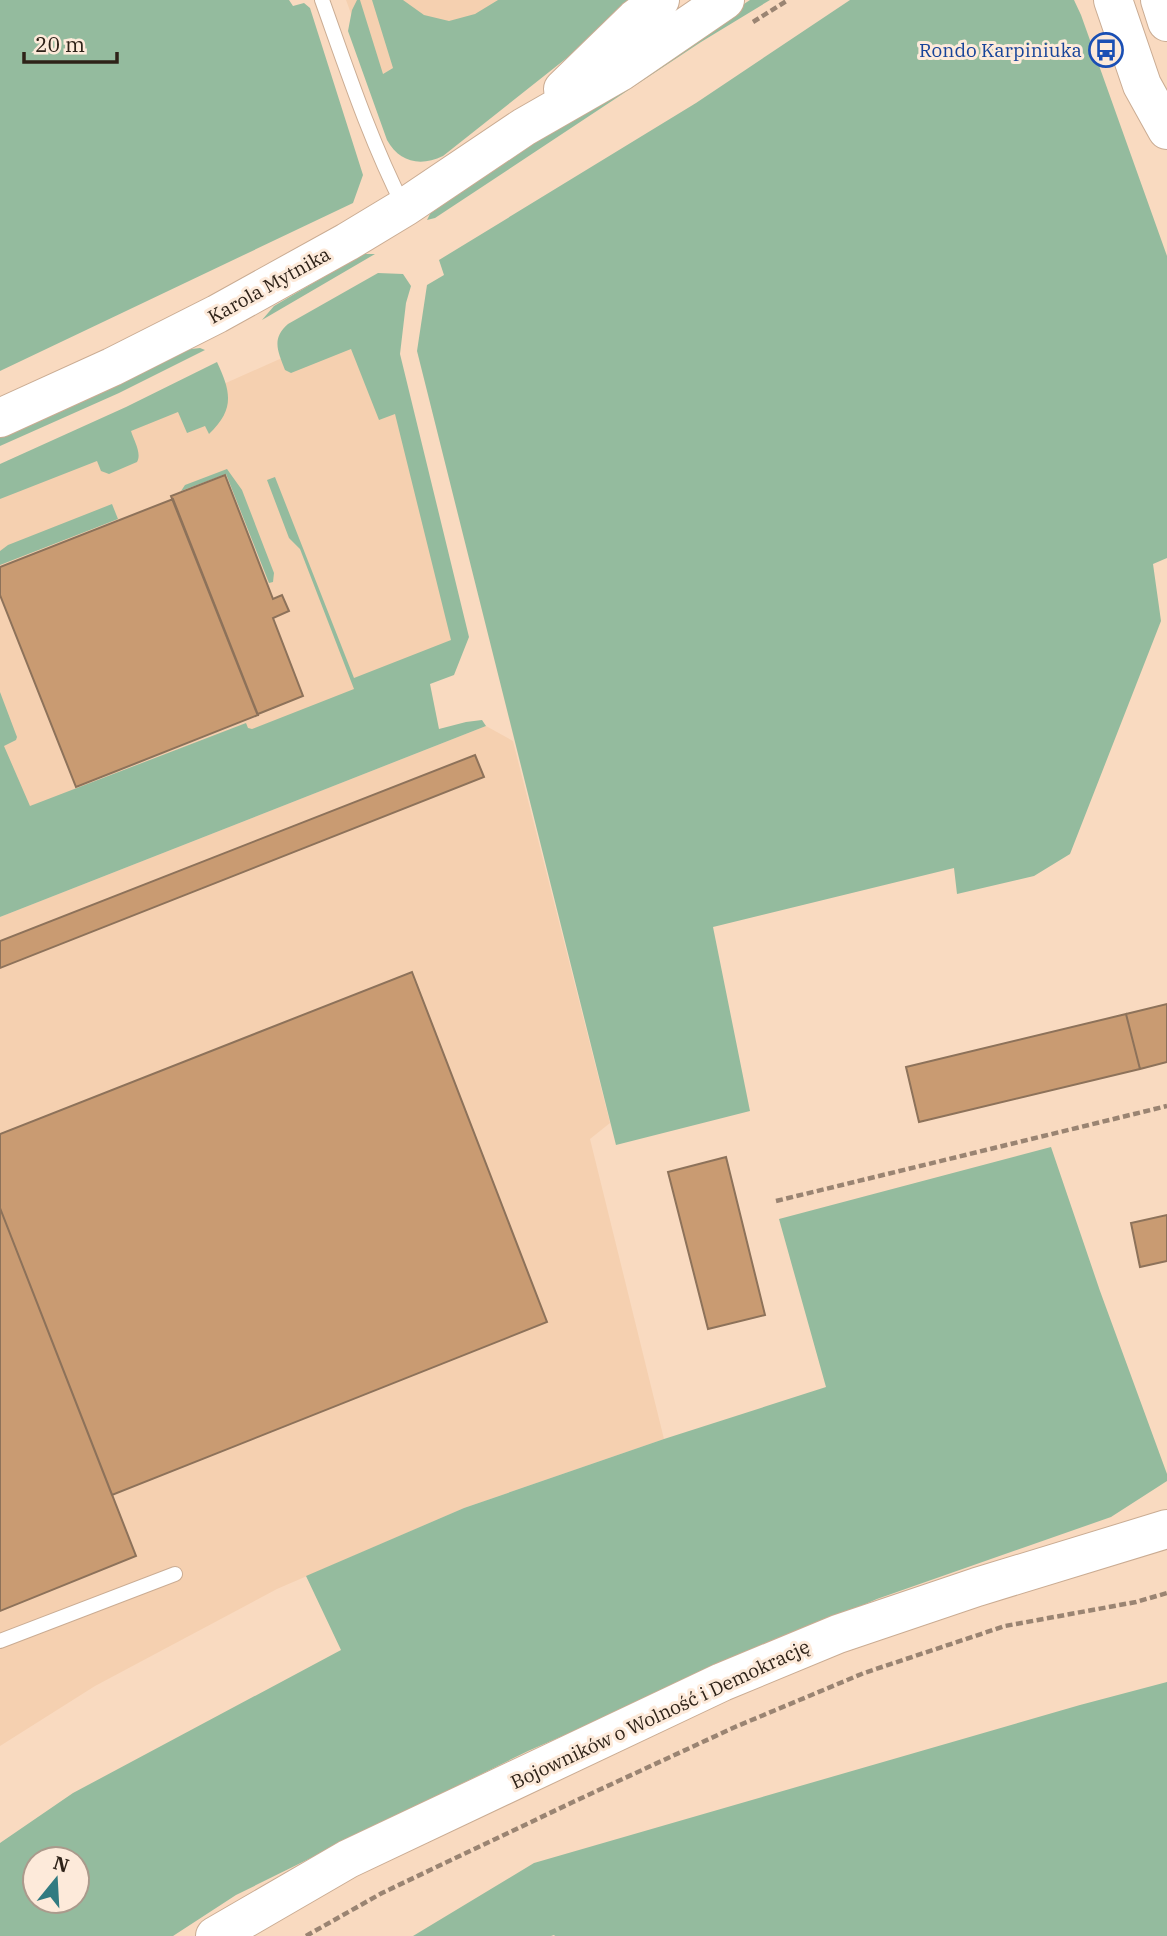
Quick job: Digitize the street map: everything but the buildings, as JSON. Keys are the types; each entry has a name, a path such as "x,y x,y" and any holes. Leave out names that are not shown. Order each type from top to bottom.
{"main road":[{"name":"Karola Mytnika","path":"524,127 627,26 660,0"},
{"name":"Karola Mytnika","path":"0,418 112,367 217,314 347,242 405,207 524,127 620,72 725,0"},
{"path":"1113,0 1142,85 1167,130"},
{"path":"1160,0 1167,22"},
{"name":"Bojowników o Wolność i Demokrację","path":"215,1936 348,1859 722,1682 838,1634 977,1587 1167,1529"}],"lane":[{"path":"322,0 362,111 405,207"},
{"path":"0,1641 175,1574"}],"path":[{"path":"775,1200 1167,1106"},
{"path":"306,1936 382,1894 573,1802 735,1727 863,1673 1006,1626 1136,1602 1167,1593"}],"shaded area":[{"path":"346,0 506,0 375,79"},
{"path":"376,316 456,639 440,670 0,843 0,484"},
{"path":"486,726 513,741 610,1123 590,1139 664,1439 464,1508 277,1589 95,1686 0,1746 0,917"}],"green space":[{"path":"0,0 289,0 293,6 304,3 310,8 363,175 353,203 0,371"},
{"path":"357,0 360,0 383,74 393,68 372,0 403,0 424,15 449,21 475,14 498,0 640,0 443,156 418,162 404,158 387,140 348,31"},
{"path":"750,0 770,0 701,42 435,218 427,220 431,212"},
{"path":"850,0 1074,0 1167,256 1167,558 1153,564 1161,621 1070,854 1034,876 957,894 954,868 713,927 750,1111 616,1145 417,351 427,285 444,275 439,260 696,103"},
{"path":"363,254 375,254 262,320 274,306"},
{"path":"378,273 403,274 411,286 406,303 400,354 469,637 454,675 430,684 439,729 482,720 486,726 0,917 0,692 17,737 4,746 30,806 246,723 248,728 252,729 354,689 300,549 289,538 267,480 275,477 354,678 451,640 395,414 379,420 351,349 291,373 285,370 278,351 279,335 288,324"},
{"path":"183,350 205,350 119,393 0,446 0,435"},
{"path":"217,362 225,382 228,400 223,416 209,434 205,426 187,433 178,412 131,431 138,451 137,462 109,474 101,471 97,461 0,499 0,464"},
{"path":"227,469 242,490 274,573 273,582 269,583 226,474 181,491 185,485"},
{"path":"112,504 118,519 0,565 0,551 8,545"},
{"path":"1051,1147 1167,1474 1167,1481 1111,1517 877,1599 528,1751 236,1895 173,1936 0,1936 0,1843 73,1793 341,1650 306,1576 464,1508 826,1387 779,1219"},
{"path":"1167,1682 1167,1936 413,1936 534,1863"}],"place":[{"name":"Rondo Karpiniuka","path":"1106,50"}]}
